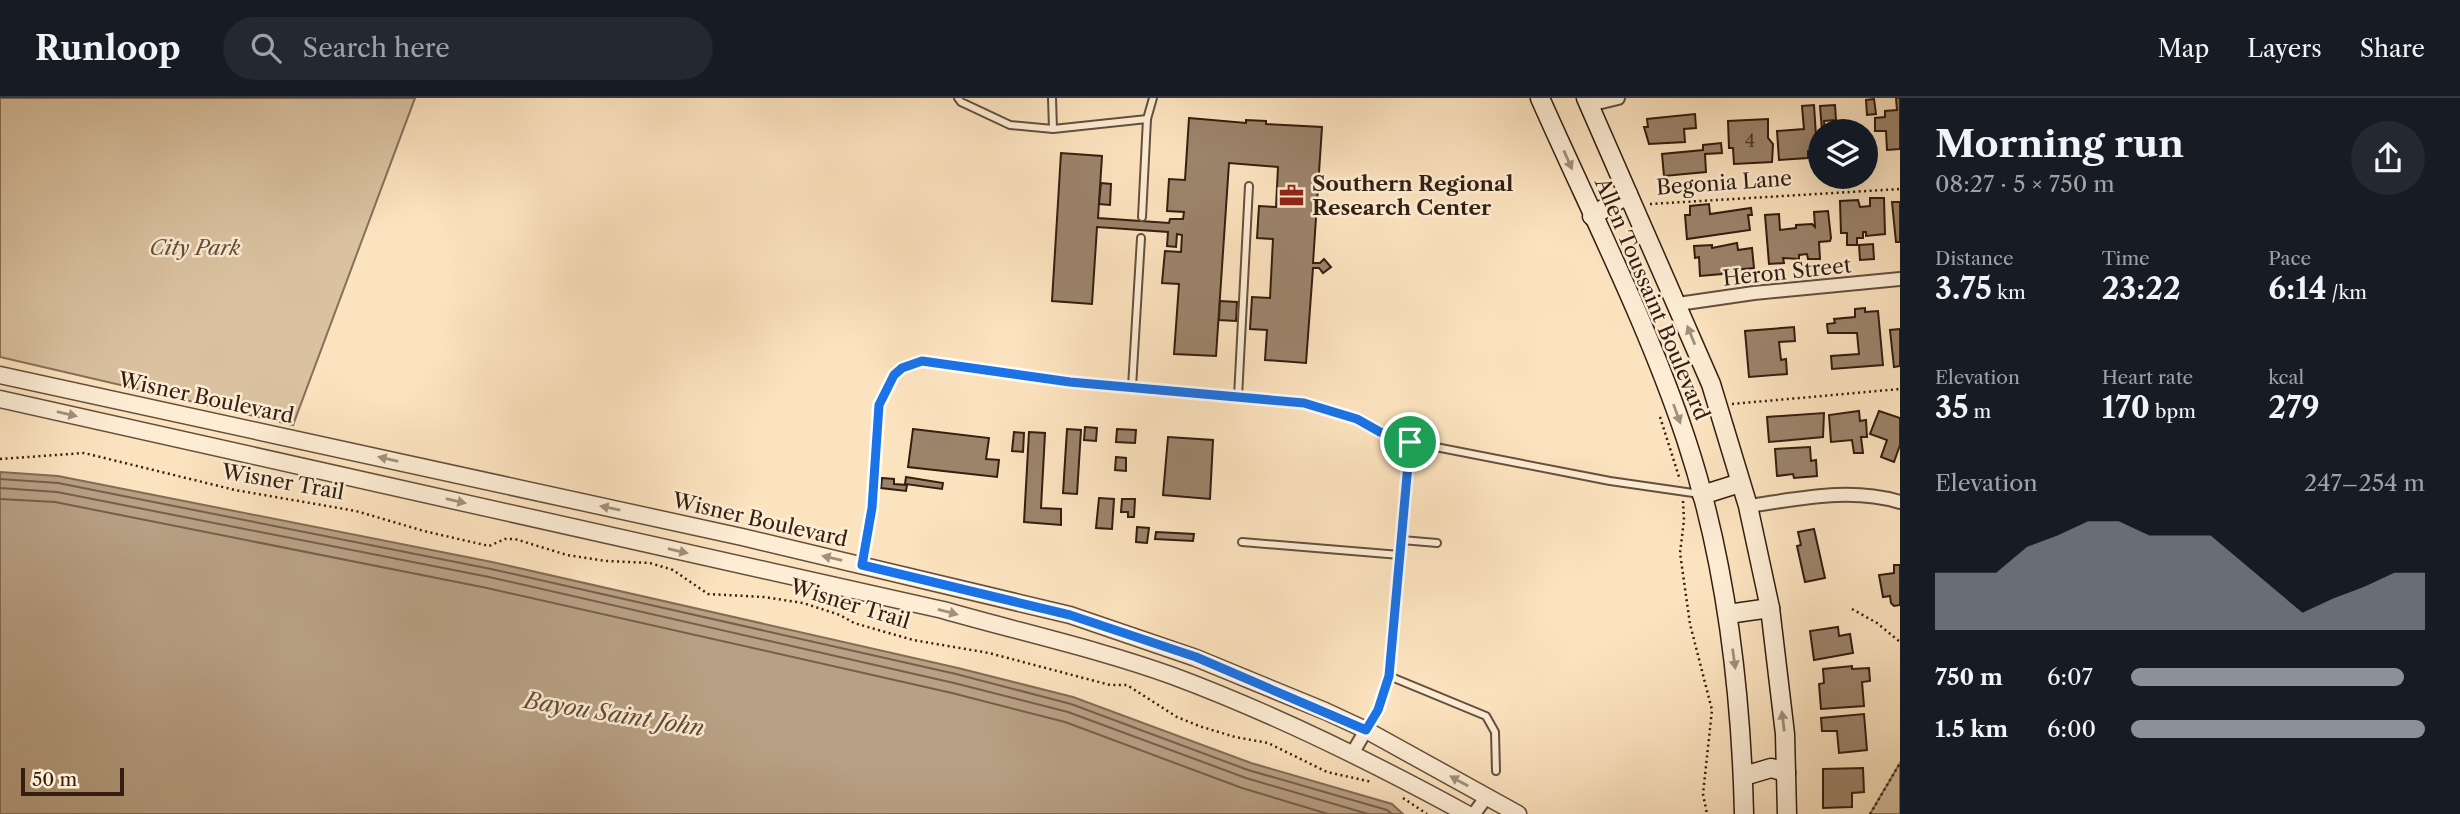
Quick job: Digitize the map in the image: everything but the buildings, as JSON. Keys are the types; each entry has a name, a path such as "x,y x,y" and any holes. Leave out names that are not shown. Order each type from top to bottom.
{"main road":[{"name":"Allen Toussaint Boulevard","path":"1540,98 1660,369 1686,440 1702,495 1717,552 1728,614 1738,690 1745,814"},
{"name":"Allen Toussaint Boulevard","path":"1588,102 1678,304 1718,406 1748,506 1770,608 1786,772 1787,814"},
{"path":"1592,216 1630,199"},
{"path":"1702,495 1740,483"},
{"path":"1728,614 1770,608"},
{"path":"1744,776 1771,768 1786,772"}],"street":[{"path":"1588,102 1618,98"},
{"name":"Heron Street","path":"1678,304 1754,293 1900,279"},
{"name":"Wisner Boulevard","path":"0,375 862,565 1070,615 1196,657 1366,730 1518,814"},
{"path":"0,399 905,601 1078,645 1198,687 1320,737 1467,814"},
{"path":"1748,506 1844,493 1883,497 1900,502"},
{"path":"1352,754 1366,730"},
{"path":"1474,814 1487,796"}],"lane":[{"path":"958,98 961,102 1010,125 1052,129 1147,119"},
{"path":"1052,98 1052,129"},
{"path":"1142,216 1147,119 1153,98"},
{"path":"1238,397 1249,186"},
{"path":"1132,387 1141,238"},
{"path":"862,565 872,508 879,405 885,390 902,368 922,361 1070,382 1304,403 1334,411 1410,442 1702,495"},
{"path":"1366,730 1378,710 1389,676 1410,442"},
{"path":"1402,540 1437,543"},
{"path":"1242,542 1400,555"},
{"path":"1389,676 1486,716 1495,732 1496,771"}],"path":[{"name":"Begonia Lane","path":"1630,199 1900,189"},
{"path":"1718,406 1900,389"},
{"path":"1657,407 1682,492 1684,520 1679,553 1690,624 1712,710 1703,794 1707,814"},
{"name":"Wisner Trail","path":"0,459 84,453 235,490 356,511 489,546 505,539 515,539 567,555 606,561 650,563 673,569 708,594 764,597 803,603 840,615 854,623 913,640 977,650 1110,685 1127,685 1177,716 1199,726 1268,743 1327,772 1378,783"},
{"path":"1852,609 1877,623 1900,642"},
{"path":"1870,814 1900,763"},
{"path":"1396,794 1427,814"}],"green space":[{"name":"City Park","path":"0,98 415,98 293,425 0,357"},
{"path":"1900,763 1900,814 1870,814"}],"water":[{"name":"Bayou Saint John","path":"0,472 58,476 492,562 958,668 1073,697 1251,763 1392,804 1403,814 0,814"}],"place":[{"name":"Southern Regional Research Center","path":"1292,196"}],"route":[{"path":"922,361 1070,382 1304,403 1357,419 1380,432 1410,442 1389,676 1384,696 1366,730 1196,657 1070,615 862,565 872,508 879,405 894,375 902,368 922,361"}]}
